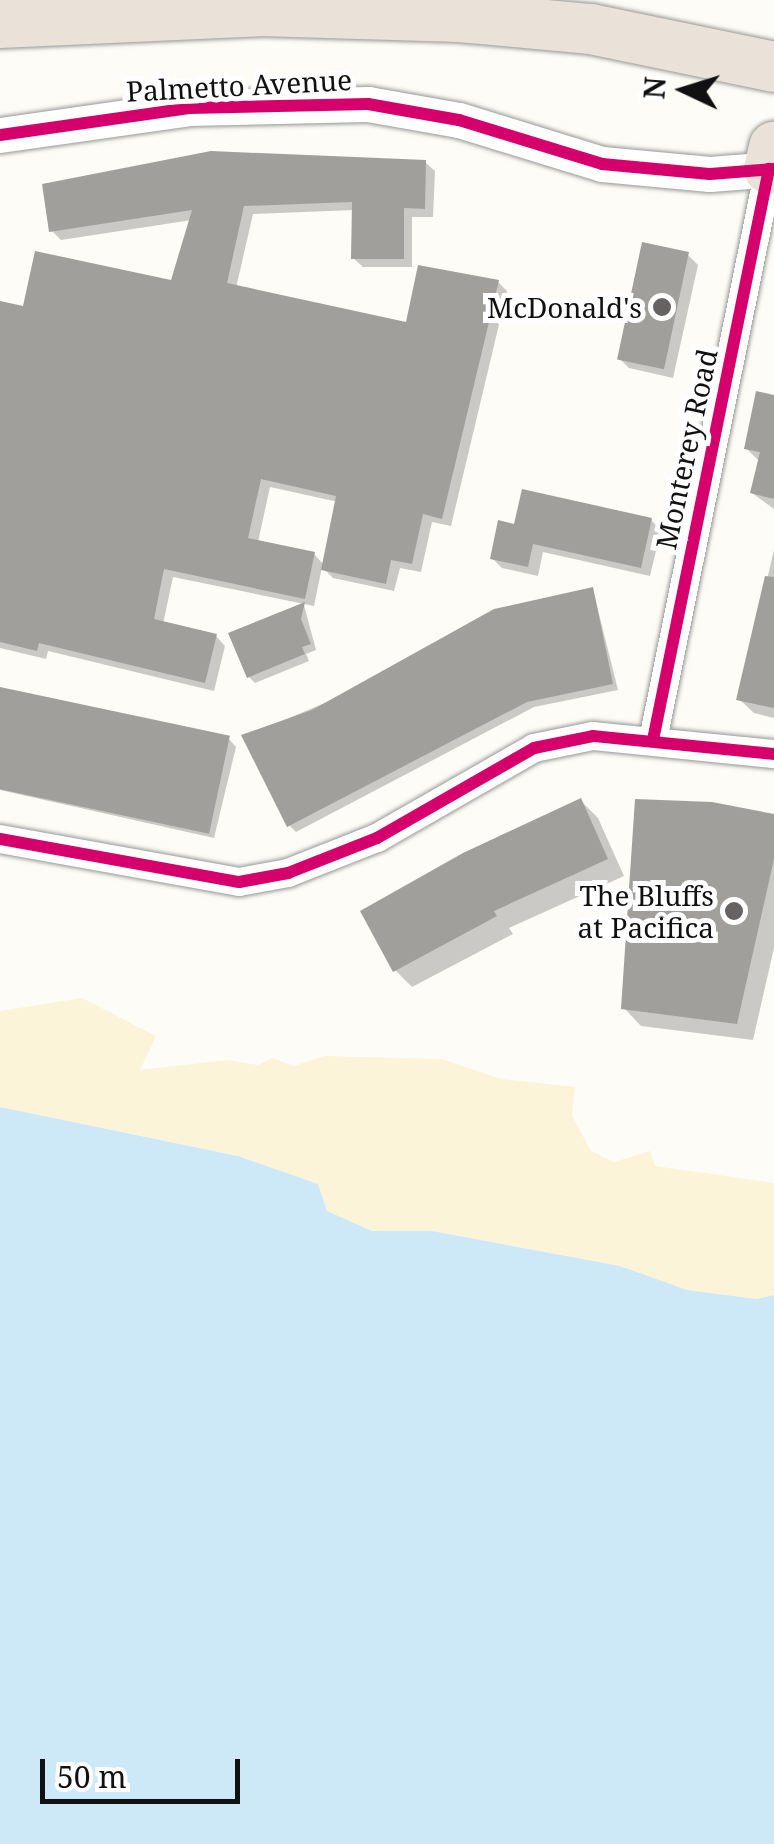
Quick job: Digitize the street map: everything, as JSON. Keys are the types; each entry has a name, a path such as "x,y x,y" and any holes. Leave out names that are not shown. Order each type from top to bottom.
{"highway":[{"path":"0,23 366,12 591,29 752,62 774,105"}],"street":[{"name":"Palmetto Avenue","path":"0,134 189,108 368,104 459,120 602,164 710,174 772,161"},
{"name":"Monterey Road","path":"654,740 772,161"},
{"path":"0,839 239,882 288,873 377,838 534,748 593,736 774,754"}],"sand":[{"path":"82,998 156,1036 140,1070 228,1060 258,1065 272,1058 294,1066 325,1056 442,1059 501,1079 575,1087 572,1116 591,1151 614,1162 650,1151 655,1166 774,1183 774,1295 757,1299 687,1290 620,1266 432,1231 372,1231 327,1211 318,1184 239,1156 0,1107 0,1011"}],"water":[{"path":"0,1107 238,1156 318,1184 327,1211 372,1231 432,1231 620,1266 687,1290 757,1299 774,1295 774,1844 0,1844"}],"building":[{"path":"211,151 426,160 425,209 404,208 404,259 351,259 352,202 244,206 227,283 406,322 418,265 499,280 442,519 423,514 412,564 391,560 386,584 321,570 336,496 261,479 248,538 315,552 305,599 164,569 154,619 217,634 205,683 39,643 37,651 0,642 0,301 23,306 35,251 171,280 192,210 49,232 42,184"},
{"path":"642,242 689,252 664,369 617,359"},
{"path":"756,391 774,395 774,499 750,493 760,452 744,449"},
{"path":"522,489 652,518 641,568 533,544 528,567 490,559 498,520 514,524"},
{"path":"765,576 774,577 774,708 736,700"},
{"path":"593,587 613,684 527,702 287,827 241,735 312,710 494,609"},
{"path":"305,602 301,619 311,644 302,647 305,654 247,678 228,633"},
{"path":"0,687 230,736 209,834 0,789"},
{"path":"581,798 608,859 494,911 497,916 393,972 360,911 463,853"},
{"name":"The Bluffs at Pacifica","path":"635,799 712,802 774,814 774,859 737,1024 621,1009"}],"cycle path":[{"path":"0,135 189,108 368,104 459,120 602,164 710,174 774,169"},
{"path":"653,740 769,169"},
{"path":"0,839 239,882 288,873 377,838 534,748 593,736 774,754"}],"place":[{"name":"McDonald's","path":"662,307"},
{"name":"The Bluffs at Pacifica","path":"734,911"}]}
